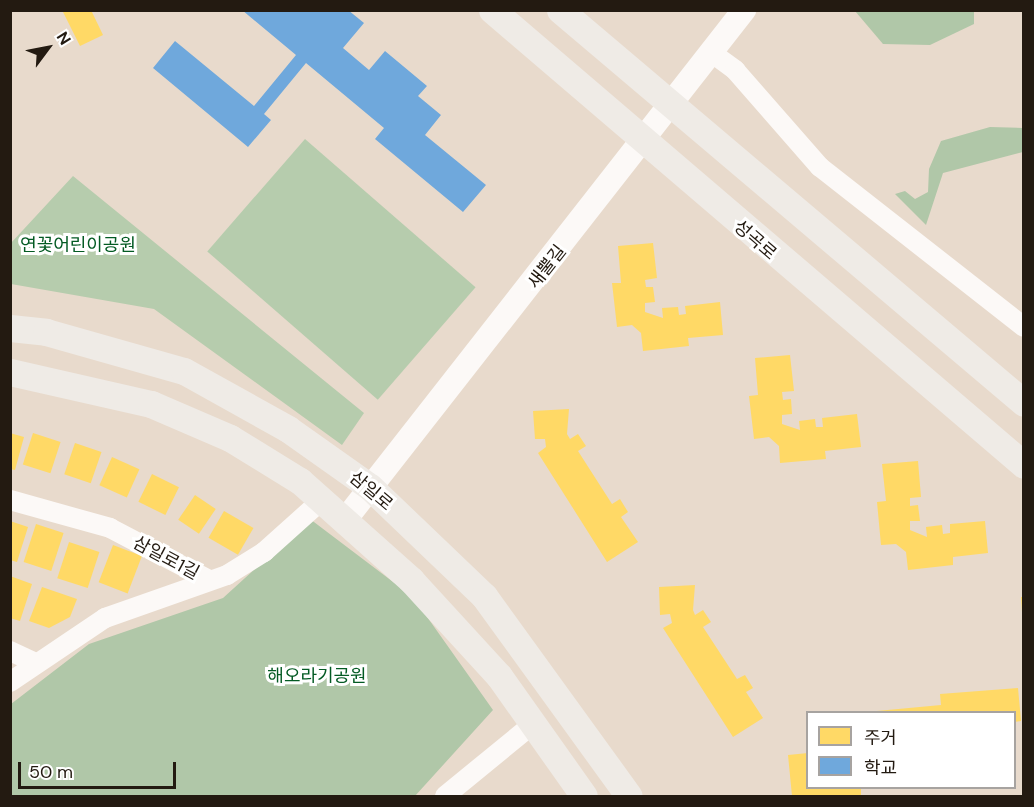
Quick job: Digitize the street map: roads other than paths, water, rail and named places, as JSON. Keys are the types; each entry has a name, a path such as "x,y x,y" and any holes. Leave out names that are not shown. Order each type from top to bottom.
{"main road":[{"name":"성곡로","path":"492,10 759,244 1023,465"},
{"path":"560,10 1023,404"},
{"name":"삼일로","path":"10,328 46,332 184,371 288,429 370,487 484,596 629,796"},
{"name":"삼일로","path":"10,372 151,404 230,438 323,499 427,598 499,676 584,796"}],"street":[{"name":"새뿔길","path":"345,520 744,10"},
{"path":"712,53 735,70 820,167 1023,327"},
{"path":"207,579 227,575 264,552 323,499"},
{"name":"삼일로1길","path":"10,500 110,528 207,579"},
{"name":"삼일로1길","path":"10,682 34,662 105,618 207,579"},
{"path":"10,651 34,662"},
{"path":"445,796 533,724"}],"park label":[{"name":"연꽃어린이공원","path":"78,245"},
{"name":"해오라기공원","path":"317,676"}]}
